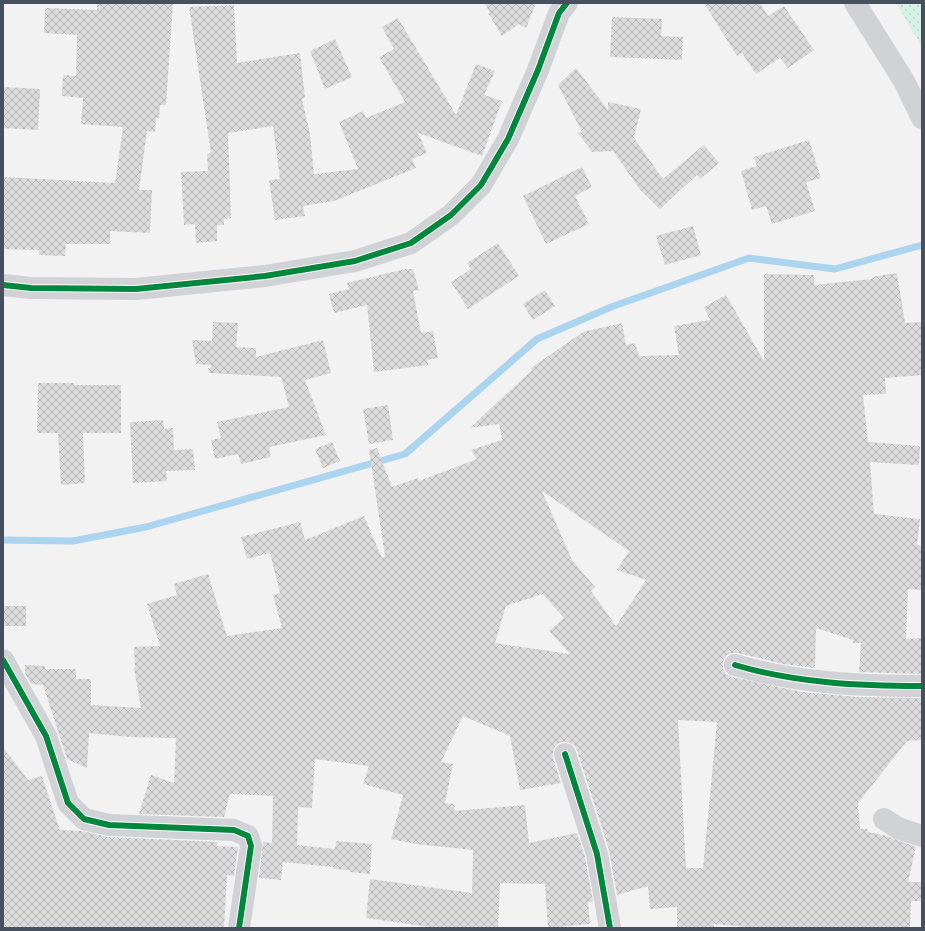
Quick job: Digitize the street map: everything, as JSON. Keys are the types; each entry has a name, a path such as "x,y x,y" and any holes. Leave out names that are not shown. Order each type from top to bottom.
{"street":[{"path":"3,285 31,288 136,289 265,276 355,261 411,243 451,215 481,185 508,139 538,70 559,13 567,3"},
{"path":"855,3 904,81 922,118"},
{"path":"3,660 46,736 68,803 84,819 109,825 234,830 248,836 251,846 239,928"},
{"path":"736,665 762,673 797,678 877,686 922,686"},
{"path":"565,754 597,854 610,928"},
{"path":"884,819 898,828 922,836"}],"green space":[{"path":"896,3 922,3 922,47"}],"building":[{"path":"97,3 173,3 166,105 160,105 159,118 156,118 155,132 147,131 139,190 152,190 150,233 110,231 110,244 66,244 65,256 39,255 39,250 3,249 3,177 115,183 123,127 81,124 83,98 62,96 63,75 76,76 77,35 44,33 45,8 97,10"},
{"path":"485,3 536,3 526,28 519,24 502,36 488,13 490,13"},
{"path":"704,3 760,3 768,16 784,6 814,50 788,68 780,58 756,74 742,53 737,56"},
{"path":"234,5 237,63 300,53 305,98 302,99 310,134 314,174 358,169 339,122 363,111 366,118 405,102 379,57 394,49 382,27 398,18 456,115 476,64 495,71 484,95 502,101 482,156 418,133 427,153 412,159 416,168 334,201 303,206 305,216 275,220 269,180 280,179 273,126 228,133 231,218 224,219 224,225 217,225 217,241 196,243 195,224 184,225 181,172 208,171 207,154 211,153 189,7"},
{"path":"612,17 662,19 661,36 683,37 682,60 610,57"},
{"path":"335,39 352,77 325,89 310,51"},
{"path":"576,68 608,110 608,102 641,109 634,138 663,179 704,145 719,163 700,179 697,175 660,209 641,191 613,151 592,152 578,133 582,132 558,85"},
{"path":"3,87 40,89 38,130 3,128"},
{"path":"809,140 821,178 806,182 815,211 772,224 766,206 752,210 741,171 757,166 754,157"},
{"path":"582,167 592,187 575,196 589,224 546,244 523,196"},
{"path":"693,226 701,255 665,265 656,236"},
{"path":"498,243 519,276 468,309 451,282 471,269 467,263"},
{"path":"405,269 413,269 419,290 413,291 421,333 433,331 438,358 427,360 428,365 374,372 367,305 334,313 329,294 349,289 347,283"},
{"path":"897,273 905,323 922,322 922,375 885,378 886,394 863,395 868,442 920,446 919,465 870,462 874,514 920,519 917,545 922,546 922,590 908,589 906,639 922,638 922,674 859,672 861,643 853,643 853,640 816,628 815,668 783,664 738,653 731,653 726,656 723,661 723,668 726,674 732,677 802,692 857,697 922,698 922,740 907,741 858,803 860,829 868,829 868,832 887,836 916,847 908,882 921,882 921,901 911,901 910,928 759,928 714,924 714,928 677,928 677,907 650,909 648,886 617,895 609,850 577,750 574,745 568,742 562,742 556,745 553,751 553,758 561,783 520,790 510,736 463,716 441,762 453,764 445,803 455,804 454,811 525,805 529,843 577,833 585,857 593,901 588,902 590,924 548,928 545,884 500,883 498,928 437,928 366,918 370,879 472,893 473,850 416,844 391,839 403,795 363,784 369,766 315,759 312,808 298,807 297,845 335,849 336,841 372,844 370,874 350,872 350,870 333,869 333,867 283,862 281,880 259,878 263,842 272,843 273,796 230,794 224,817 139,814 151,775 174,783 176,738 130,737 89,733 87,768 67,759 43,685 31,684 25,673 25,665 45,666 45,669 76,669 76,679 91,679 91,705 141,708 134,668 134,647 160,646 147,604 177,595 174,584 208,574 227,636 282,628 273,595 280,593 270,553 247,559 241,537 300,522 305,540 364,516 382,558 385,556 369,450 377,448 392,487 418,478 419,481 477,459 471,450 502,440 499,424 470,428 532,370 531,368 583,332 622,323 626,345 635,343 639,356 679,355 674,326 710,320 704,307 726,295 764,361 764,274 814,275 814,285 872,279 872,277","holes":["542,491 629,551 617,570 646,580 616,626 591,591 595,587 572,560","543,594 564,618 549,631 570,654 495,643 506,606","678,720 717,722 703,868 686,868"]},
{"path":"545,290 555,306 533,320 523,304"},
{"path":"213,322 238,323 236,347 256,348 256,357 323,340 331,373 305,380 326,435 269,447 271,457 241,464 238,454 215,459 211,440 221,438 217,422 289,407 281,377 209,373 208,368 211,368 211,365 196,364 192,340 212,341"},
{"path":"38,383 121,385 121,433 83,433 85,483 61,485 58,433 37,433"},
{"path":"388,405 393,440 369,444 363,409"},
{"path":"163,420 164,429 173,428 174,450 193,449 195,470 166,471 167,481 133,483 130,422"},
{"path":"332,442 340,461 323,468 315,449"},
{"path":"3,606 26,606 26,626 3,626"},
{"path":"3,747 28,780 42,776 60,830 82,831 108,837 218,842 217,846 238,847 234,876 227,875 224,928 3,928"}],"waterway":[{"path":"3,540 73,541 146,527 405,454 537,339 611,307 749,258 835,269 922,245"}],"cycle path":[{"path":"3,285 31,288 136,289 265,276 355,261 411,243 451,215 481,185 508,139 538,70 559,13 567,3"},
{"path":"3,660 46,736 68,803 84,819 109,825 234,830 248,836 251,846 239,928"},
{"path":"735,665 804,680 851,684 922,686"},
{"path":"565,754 597,854 610,928"}]}
